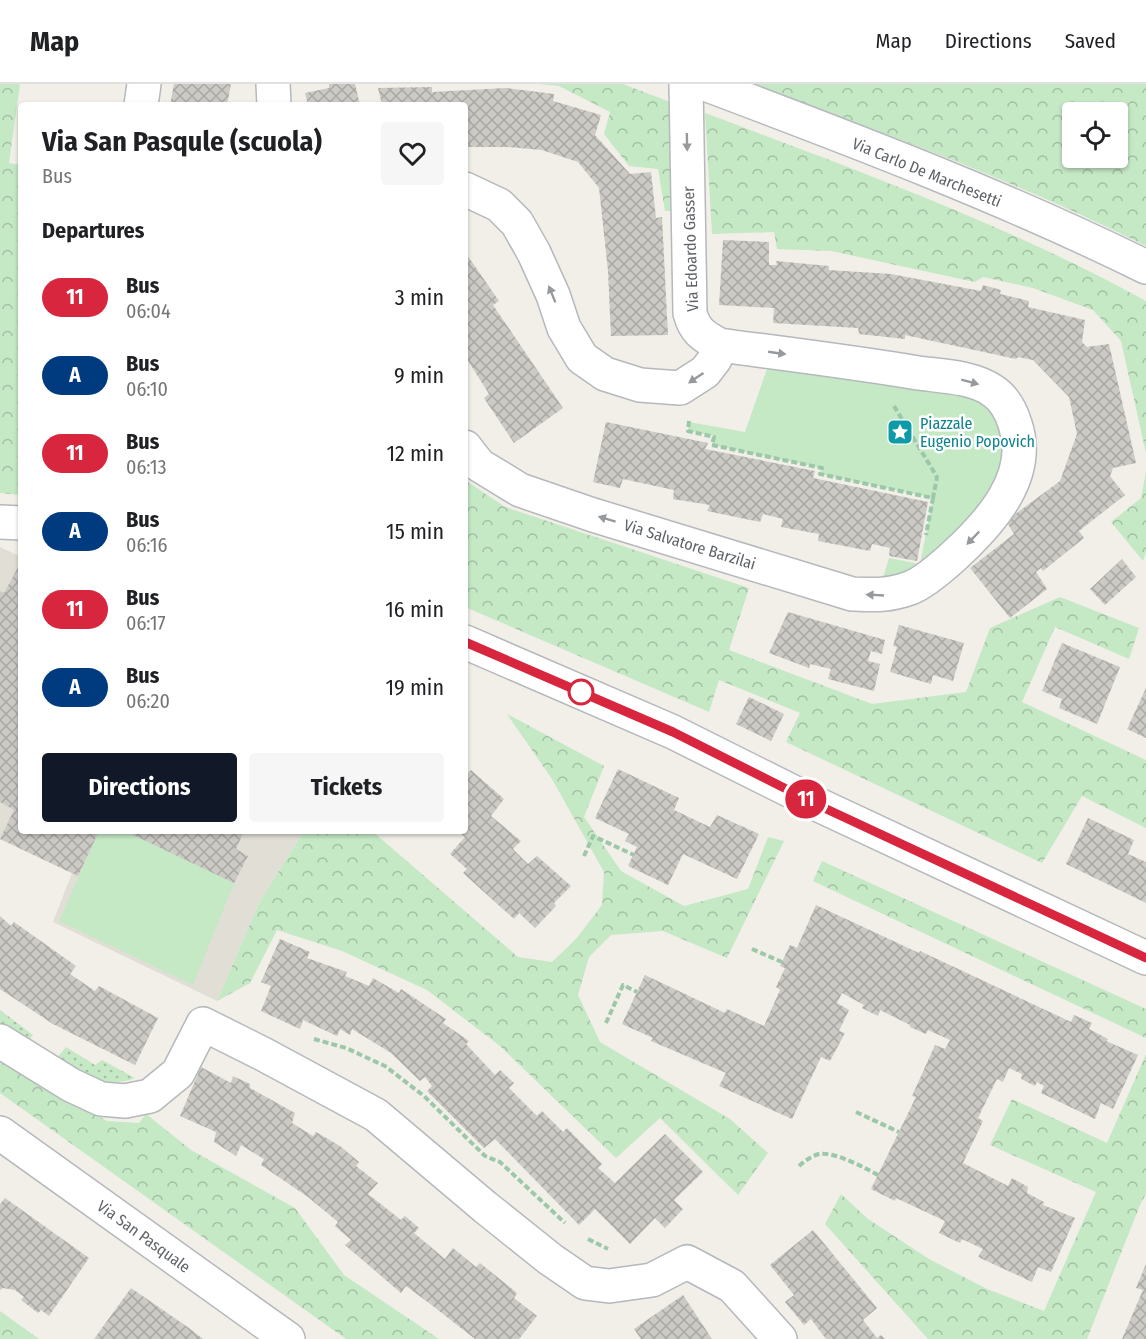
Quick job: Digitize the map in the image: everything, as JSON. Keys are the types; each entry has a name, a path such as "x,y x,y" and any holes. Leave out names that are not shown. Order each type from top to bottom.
{"street":[{"path":"141,102 144,84"},
{"path":"273,84 274,102"},
{"name":"Via Edoardo Gasser","path":"686,84 690,313 693,324 698,330 719,345"},
{"name":"Via Carlo De Marchesetti","path":"705,84 930,171 1146,267"},
{"path":"468,190 499,205 517,223 553,295 564,328 582,358 605,374 640,385 680,388 705,372 715,360 719,345 972,381 993,391 1010,409 1019,434 1021,454 1014,480 999,509 972,539 940,569 929,576"},
{"name":"Via Salvatore Barzilai","path":"468,451 478,465 520,490 593,515 852,594 884,595 912,588 929,576"},
{"path":"0,522 18,523"},
{"path":"468,643 673,732 820,806 1146,958"},
{"path":"0,1041 71,1085 101,1099 125,1101 150,1096 178,1073 203,1024 376,1115 531,1244 585,1283 609,1286 652,1280 687,1262 732,1286 780,1339"},
{"name":"Via San Pasquale","path":"0,1133 288,1339"}],"path":[{"path":"886,368 884,388 937,477 920,564 929,576"},
{"path":"680,388 689,422 688,431 714,436 712,445 822,468 820,474 933,498"},
{"path":"584,856 593,836 634,855"},
{"path":"752,949 782,962"},
{"path":"606,1023 623,985 637,992"},
{"path":"856,1112 899,1132"},
{"path":"799,1166 810,1158 823,1154 846,1159 878,1175"}],"shaded area":[{"path":"0,547 18,556 18,834 302,834 259,903 217,1001 53,922 72,873 0,839"}],"green space":[{"path":"0,84 20,84 9,163 18,164 18,495 0,493"},
{"path":"539,84 623,84 670,102 674,211 665,211 658,169 629,166 604,134 610,112 559,86"},
{"path":"751,84 1146,84 1146,246 1050,201 901,140"},
{"path":"705,113 984,222 1093,273 1146,301 1146,453 1121,341 1093,310 1033,288 983,277 975,282 831,251 777,249 774,232 712,234"},
{"path":"768,366 971,396 988,407 997,420 1005,457 998,478 962,532 909,575 883,578 889,558 920,564 933,498 820,474 821,468 712,445 714,436 688,431 689,422 745,432"},
{"path":"1146,472 1146,552 1143,561 1111,522 1141,498"},
{"path":"468,482 505,507 749,588 729,650 872,704 966,692 990,628 1060,597 1139,628 1129,659 1055,627 1022,702 1146,760 1146,828 1082,796 1042,863 786,742 800,713 719,680 709,712 468,608"},
{"path":"507,714 604,766 584,817 621,871 684,906 748,889 768,837 784,841 727,958 663,931 611,935 589,957 578,995 600,1042 730,1119 768,1153 738,1195 660,1118 616,1158 500,1046 427,990 342,951 277,930 250,983 217,1001 259,903 302,834 375,834 518,957 552,962 576,939 602,905 604,872 552,779"},
{"path":"98,834 131,834 234,883 193,985 59,921"},
{"path":"822,861 1146,1009 1146,1038 813,881"},
{"path":"0,1010 33,1035 29,1041 0,1025"},
{"path":"66,1047 95,1065 102,1060 135,1078 113,1082 84,1075 56,1059"},
{"path":"1146,1054 1146,1194 1087,1339 928,1339 825,1224 841,1194 868,1219 929,1259 987,1289 1044,1311 1096,1192 990,1145 1012,1099 1107,1143"},
{"path":"0,1060 107,1121 139,1123 146,1114 191,1150 295,1208 344,1275 439,1339 346,1339 0,1093"},
{"path":"0,1311 39,1339 0,1339"}],"building":[{"path":"174,84 231,84 228,102 171,102"},
{"path":"329,84 355,84 359,102 307,102 305,93 329,88"},
{"path":"432,87 432,92 506,88 554,94 553,101 601,115 595,135 630,174 651,172 656,218 662,217 668,335 611,336 608,271 599,188 578,162 542,150 468,147 468,102 381,102 378,88"},
{"path":"723,240 769,242 769,265 777,265 776,261 829,266 829,270 891,274 981,291 983,285 1001,290 1000,294 1029,301 1028,307 1085,320 1082,342 1087,347 1109,344 1136,463 1113,468 1110,476 1125,495 1079,531 1084,538 1043,571 1041,568 1036,572 1047,589 1010,618 970,568 1014,534 1006,521 1060,481 1077,434 1069,397 1033,360 1018,357 1016,359 905,335 905,339 859,334 858,328 773,323 774,308 719,305"},
{"path":"468,256 499,301 493,305 563,408 514,443 484,398 489,394 468,361"},
{"path":"606,422 708,443 705,449 815,471 813,478 928,502 917,561 889,556 890,548 872,544 870,551 818,541 819,534 781,527 783,519 763,514 760,522 707,511 710,505 673,499 674,490 623,479 620,488 593,482"},
{"path":"1122,559 1136,577 1105,605 1090,589"},
{"path":"18,567 18,834 98,834 78,876 0,839 14,810 0,802 0,591 4,593"},
{"path":"788,612 885,640 882,654 871,651 868,661 880,664 874,691 828,679 831,669 810,664 809,668 769,653"},
{"path":"899,625 964,643 953,681 933,675 931,684 890,672 897,647 893,646"},
{"path":"1062,643 1120,667 1097,724 1059,708 1062,699 1042,691"},
{"path":"1146,688 1146,738 1127,729"},
{"path":"749,697 784,714 771,741 736,724"},
{"path":"618,769 679,798 674,810 710,827 717,815 759,834 737,879 683,854 668,885 628,866 637,847 625,841 629,834 595,818"},
{"path":"471,770 504,799 491,816 521,841 513,849 528,864 537,856 571,886 554,903 556,906 535,928 519,913 514,919 463,873 467,869 450,854 465,837 462,834 468,834 468,772"},
{"path":"1088,818 1134,840 1128,854 1146,862 1146,903 1066,864"},
{"path":"131,834 243,834 236,849 248,856 234,883"},
{"path":"816,905 1071,1022 1074,1015 1092,1023 1089,1029 1108,1039 1106,1041 1138,1055 1113,1109 1101,1103 1095,1119 1041,1093 1044,1086 1037,1082 1035,1086 1021,1079 1022,1074 1009,1068 1003,1082 997,1079 978,1118 983,1121 963,1163 1008,1186 1012,1178 1028,1187 1027,1193 1044,1202 1043,1205 1075,1218 1051,1272 1038,1267 1032,1282 978,1257 983,1249 962,1239 960,1243 939,1233 945,1221 871,1189 916,1097 912,1096 935,1045 945,1049 950,1040 928,1030 926,1034 880,1010 878,1016 862,1008 864,1005 842,993 837,1003 849,1010 839,1031 845,1033 830,1061 821,1057 792,1119 719,1086 726,1073 651,1041 653,1038 622,1024 645,975 725,1013 727,1009 764,1026 780,990 776,987 785,968 780,966 790,945 797,948"},
{"path":"0,916 11,926 14,922 76,966 70,974 95,991 99,986 158,1018 135,1065 53,1024 0,989"},
{"path":"280,939 310,952 307,958 347,972 345,976 369,986 373,978 399,993 401,989 446,1019 443,1023 469,1041 466,1044 495,1075 500,1070 514,1083 509,1088 537,1116 542,1111 563,1132 567,1128 602,1164 598,1168 615,1183 665,1134 703,1172 674,1200 683,1209 665,1228 655,1218 630,1244 595,1209 579,1225 495,1139 484,1148 427,1091 432,1086 425,1077 420,1081 391,1053 352,1029 350,1035 340,1029 337,1036 303,1020 300,1029 261,1011 271,986 261,982"},
{"path":"201,1067 231,1083 233,1076 250,1084 250,1088 295,1113 292,1123 313,1136 316,1132 340,1146 359,1162 356,1166 378,1183 368,1194 401,1220 405,1216 419,1228 414,1233 445,1259 453,1248 476,1267 480,1263 517,1293 514,1298 537,1316 519,1339 475,1339 406,1286 401,1293 345,1245 351,1240 335,1226 338,1222 308,1197 261,1165 264,1159 241,1145 236,1156 214,1142 216,1132 180,1116"},
{"path":"5,1198 89,1258 49,1316 41,1310 38,1313 21,1300 24,1297 15,1290 3,1288 0,1290 0,1204"},
{"path":"813,1230 877,1308 863,1320 877,1338 881,1335 885,1339 826,1339 811,1319 804,1325 785,1302 794,1295 770,1265"},
{"path":"1146,1264 1146,1339 1122,1339 1143,1290 1136,1288"},
{"path":"131,1288 189,1328 203,1339 94,1339"},
{"path":"683,1295 712,1339 641,1339 634,1329"}],"bus line":[{"name":"11","path":"468,643 673,732 820,806 1146,958"}],"place":[{"name":"Piazzale Eugenio Popovich","path":"900,432"}]}
